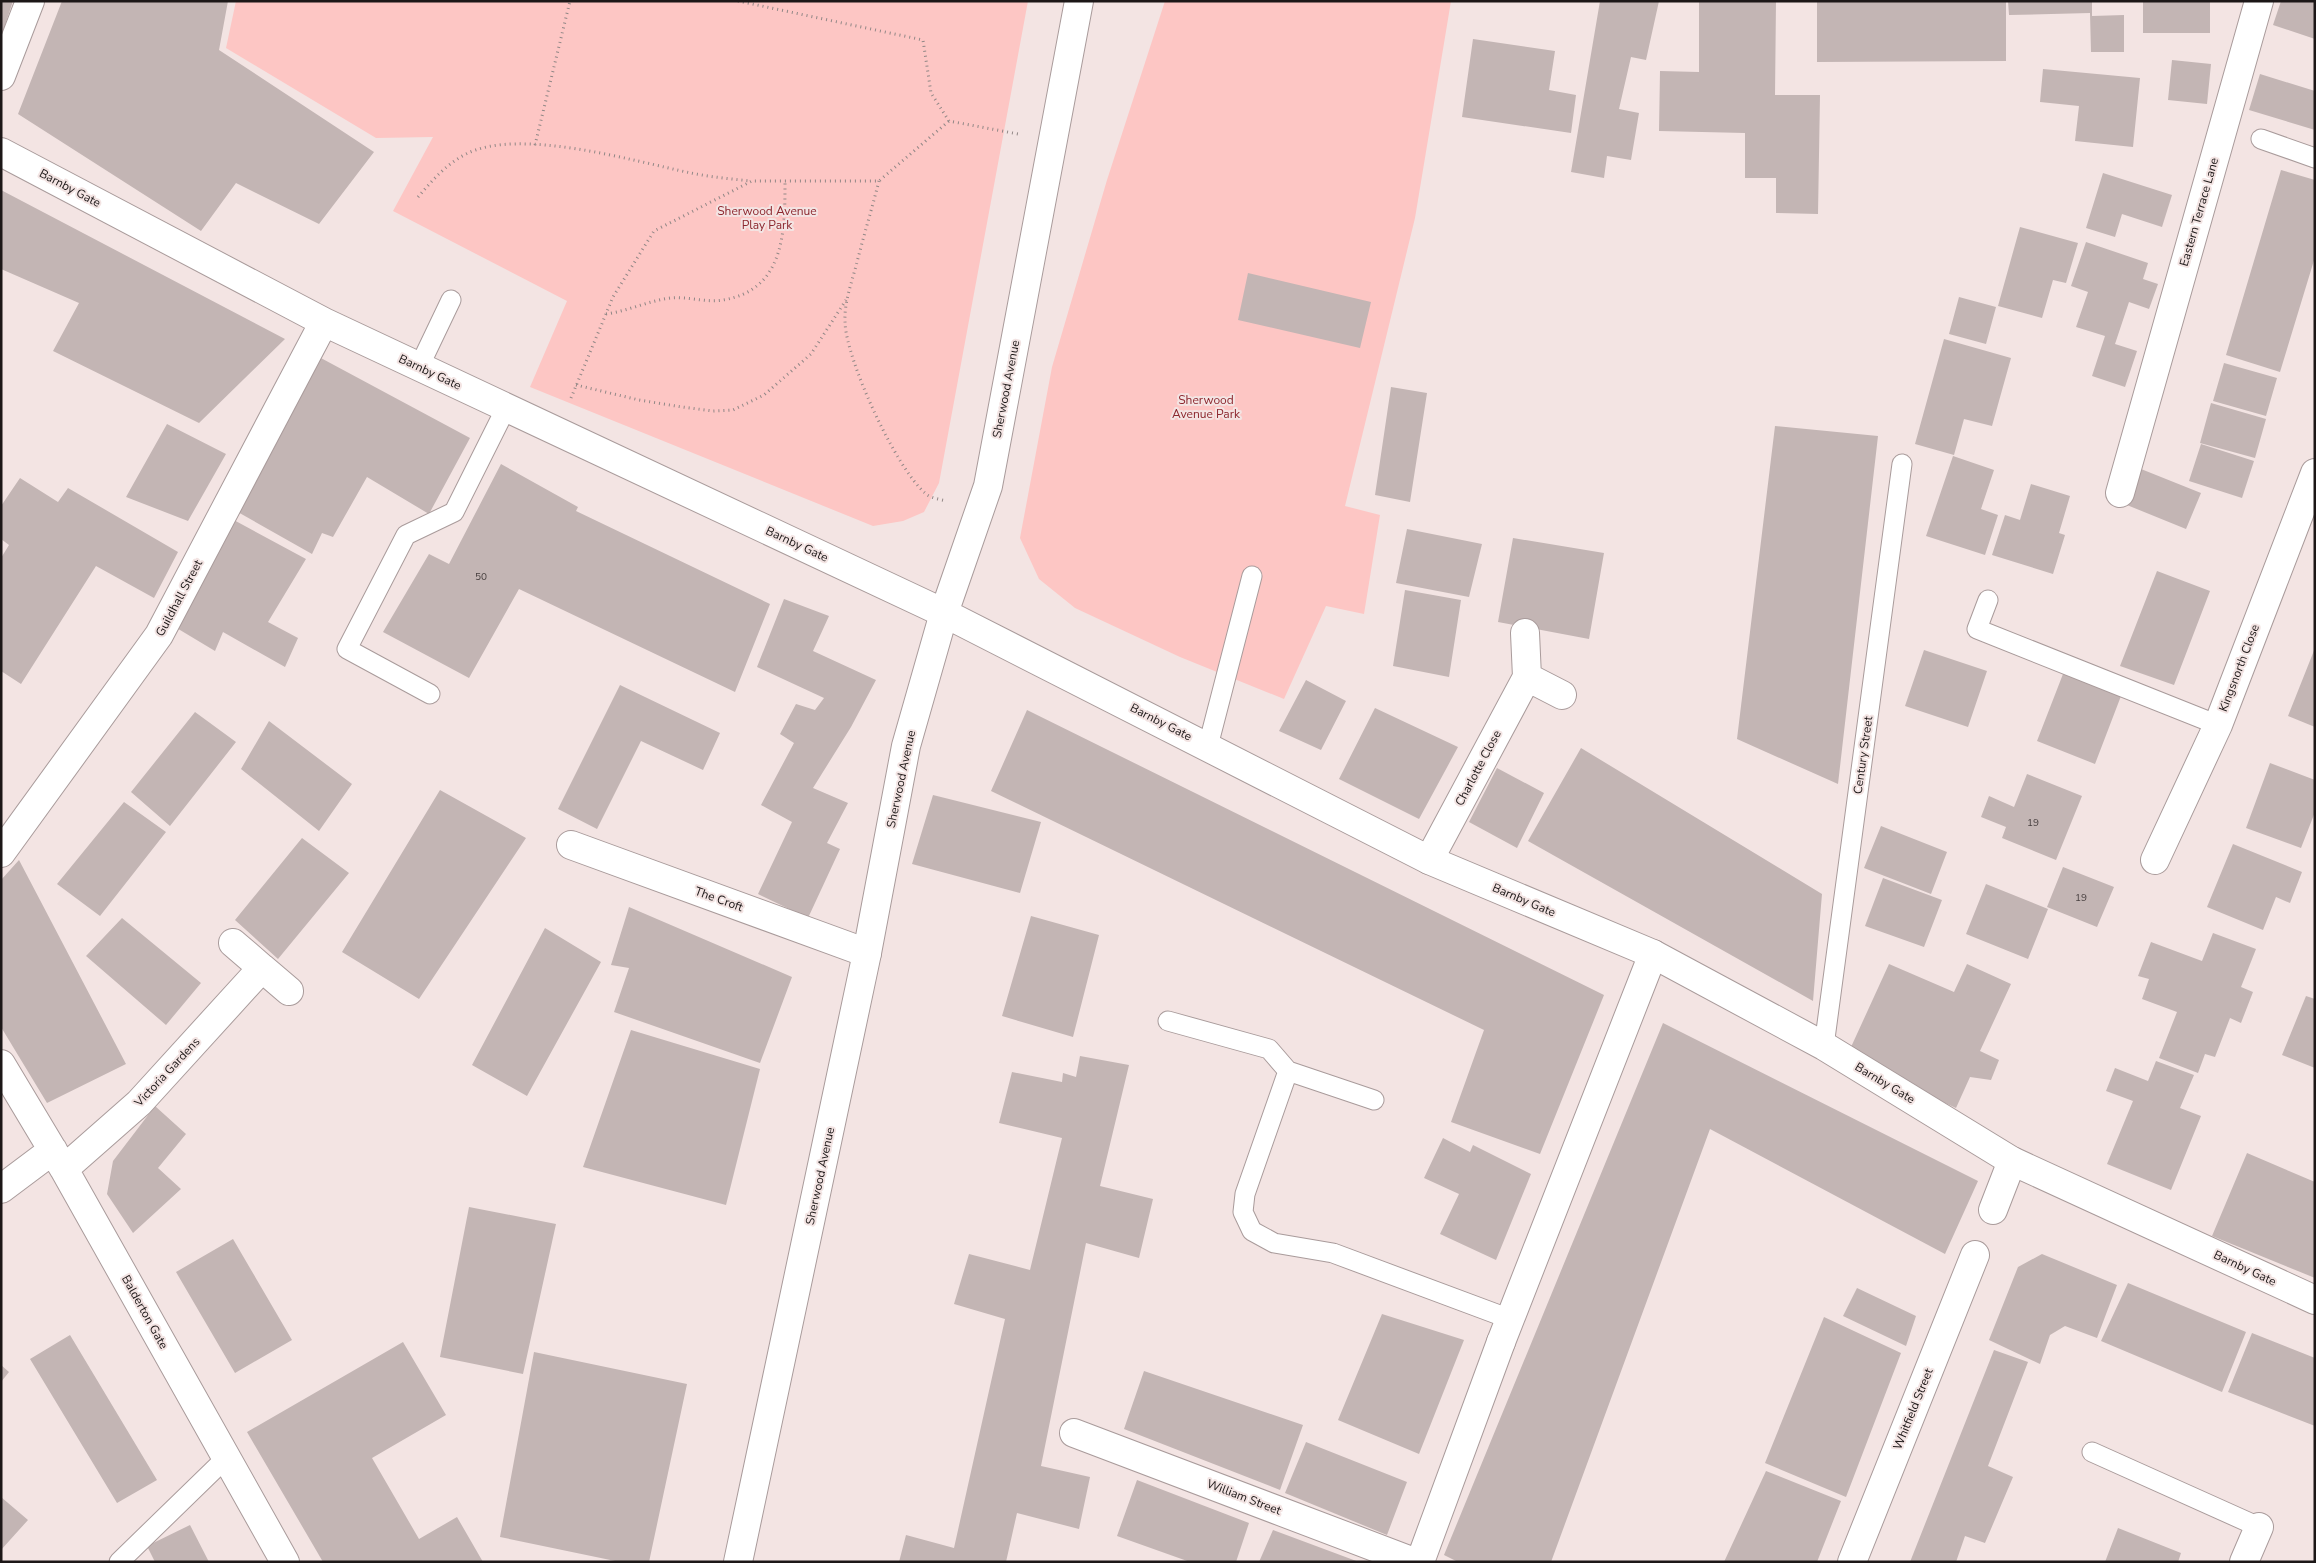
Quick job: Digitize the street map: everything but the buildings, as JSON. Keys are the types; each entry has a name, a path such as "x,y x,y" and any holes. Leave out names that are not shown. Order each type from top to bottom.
{"street":[{"path":"1,76 30,1"},
{"name":"Sherwood Avenue","path":"738,1562 867,953 906,746 944,614 988,486 1079,1"},
{"name":"Eastern Terrace Lane","path":"2120,493 2259,1"},
{"name":"Barnby Gate","path":"1,152 324,322 944,614 1208,746 1429,860 1653,954 1824,1046 2012,1161 2315,1300"},
{"name":"Guildhall Street","path":"1,853 159,635 324,322"},
{"name":"Kingsnorth Close","path":"2155,860 2218,724 2315,473"},
{"path":"1525,633 1527,677 1562,695"},
{"name":"Charlotte Close","path":"1429,860 1527,677"},
{"name":"The Croft","path":"571,845 867,953"},
{"path":"232,943 289,991"},
{"path":"1420,1562 1505,1330 1653,954"},
{"name":"Victoria Gardens","path":"1,1189 58,1159 139,1104 262,968"},
{"name":"Balderton Gate","path":"1,1064 58,1159 286,1562"},
{"path":"1993,1210 2012,1161"},
{"name":"Whitfield Street","path":"1852,1562 1975,1255"},
{"name":"William Street","path":"1074,1433 1414,1562"},
{"path":"2244,1562 2259,1527"}],"lane":[{"path":"2261,139 2315,158"},
{"path":"419,367 451,300"},
{"path":"430,694 347,649 406,536 454,512 506,408"},
{"name":"Century Street","path":"1824,1046 1902,464"},
{"path":"1208,746 1252,576"},
{"path":"1988,600 1977,629 2218,724"},
{"path":"1168,1021 1268,1049 1288,1071 1374,1100"},
{"path":"1288,1071 1245,1194 1243,1212 1252,1231 1274,1243 1333,1252 1505,1330"},
{"path":"2092,1452 2259,1527"},
{"path":"119,1562 227,1457"}],"path":[{"path":"535,145 570,1"},
{"path":"738,1 924,40 931,92 949,121 1053,140"},
{"path":"949,121 879,181 847,299 845,323 854,363 872,408 909,473 926,495 980,509"},
{"path":"418,197 443,169 467,154 493,145 566,147 692,173 752,181 879,181"},
{"path":"557,431 613,297 654,231 752,181"},
{"path":"606,314 671,298 721,301 744,296 763,281 779,255 785,228 785,181"},
{"path":"576,385 639,400 682,407 713,411 733,410 764,395 811,354 847,299"}],"green space":[{"name":"Sherwood Avenue Play Park","path":"236,1 1028,1 939,483 924,512 903,521 873,526 530,387 567,301 393,211 433,137 376,138 226,48"},
{"name":"Sherwood Avenue Park","path":"1165,1 1451,1 1415,218 1345,506 1380,515 1364,614 1326,606 1284,699 1180,657 1075,608 1039,579 1020,538 1052,367 1107,180"}]}
